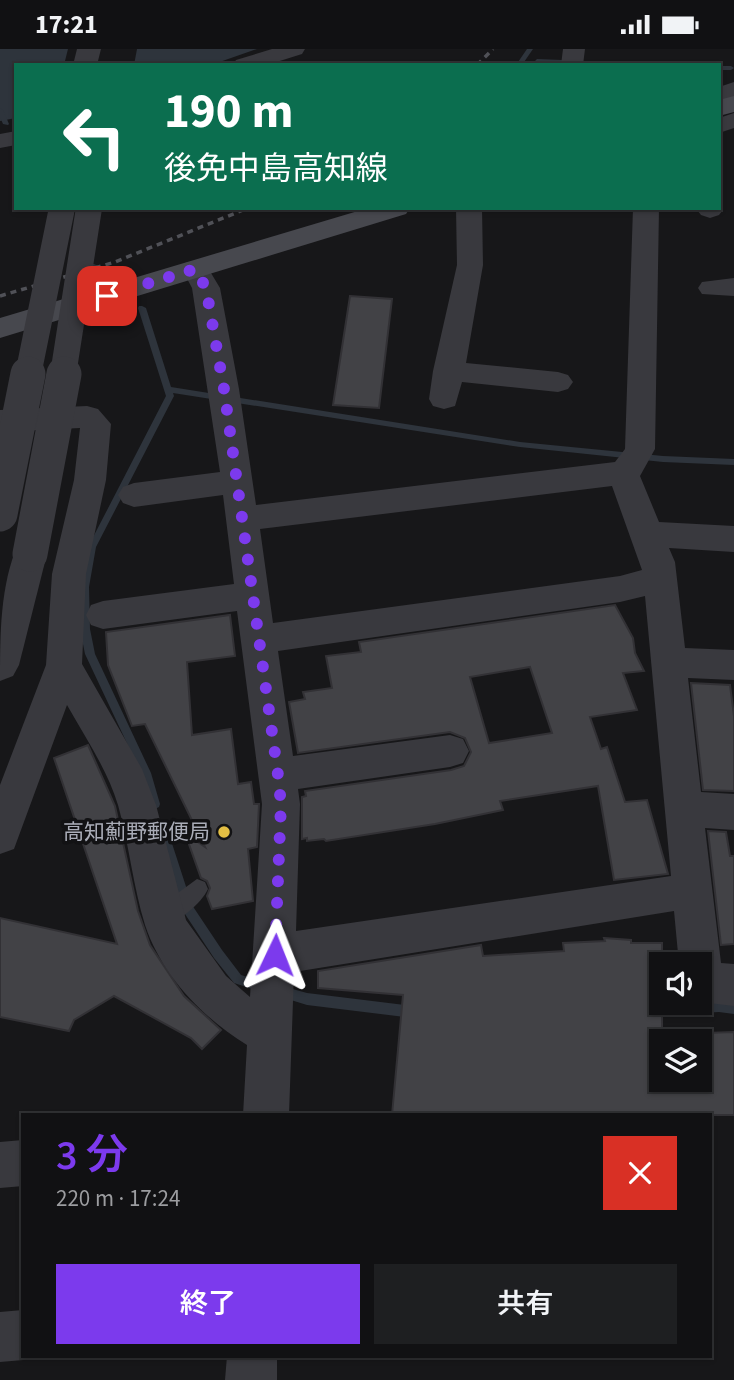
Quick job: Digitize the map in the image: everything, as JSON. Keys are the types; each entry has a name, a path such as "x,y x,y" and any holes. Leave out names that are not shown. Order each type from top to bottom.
{"main road":[{"path":"0,328 390,210"}],"street":[{"path":"258,63 294,49"},
{"path":"0,514 62,210"},
{"path":"0,665 30,554 55,430 89,210"},
{"path":"469,210 470,265 446,385 558,382"},
{"path":"646,210 632,463 646,534 658,562 702,982 734,985"},
{"path":"195,269 206,288 225,398 281,804 266,1113"},
{"path":"0,421 87,417 96,424 90,481 69,573 64,665 0,836"},
{"path":"242,519 632,463"},
{"path":"134,495 237,482"},
{"path":"646,534 734,539"},
{"path":"259,639 620,589 660,579"},
{"path":"103,615 253,595"},
{"path":"668,662 734,665"},
{"path":"64,665 123,769 137,805 164,916 176,945 211,991 237,1015 272,993 667,894"},
{"path":"278,775 450,751"},
{"path":"683,809 734,812"},
{"path":"0,1164 21,1163"},
{"path":"0,1337 21,1335"},
{"path":"251,1380 252,1358"}],"lane":[{"path":"164,916 197,889"}],"shaded area":[{"path":"0,49 257,49 217,63 14,63 14,118 0,121"}],"pier":[{"path":"68,49 137,49 134,63 64,63"}],"building":[{"path":"350,296 392,299 379,408 333,405"},
{"path":"615,605 633,638 635,653 644,671 623,673 637,710 590,717 601,749 607,747 625,802 647,800 668,874 614,880 598,786 500,801 503,810 435,824 326,841 302,839 302,797 306,796 305,791 451,770 464,766 471,752 465,738 450,732 298,753 289,702 305,699 303,692 332,688 326,656 361,652 359,642","holes":["530,667 552,733 489,743 470,677"]},
{"path":"230,615 235,656 187,662 192,735 231,729 238,784 251,782 254,804 259,804 257,847 248,849 253,901 212,909 207,896 210,888 207,881 201,878 185,833 205,847 145,724 132,726 108,665 106,632"},
{"path":"691,683 730,685 734,716 734,791 703,790"},
{"path":"88,745 115,806 138,911 150,945 184,996 221,1030 202,1049 191,1038 114,996 74,1020 69,1031 0,1017 0,918 117,944 54,758"},
{"path":"708,831 726,832 730,856 734,856 734,944 721,945"},
{"path":"604,938 631,940 631,943 662,943 662,952 649,952 649,1015 662,1015 662,1029 649,1029 649,1092 712,1092 712,1033 734,1032 734,1115 392,1113 403,995 318,988 318,971 481,945 483,956 564,951 563,943 605,941"}],"waterway":[{"path":"520,63 530,49"},
{"path":"536,63 563,62"},
{"path":"585,62 605,63"},
{"path":"721,68 731,68"},
{"path":"0,110 6,124"},
{"path":"81,262 111,272"},
{"path":"142,308 168,389"},
{"path":"155,804 146,773 90,654 85,629 85,587 92,547 170,396 168,389"},
{"path":"168,389 520,445 663,459 734,462"},
{"path":"161,825 187,907 238,979 261,986"},
{"path":"282,992 307,999 413,1012"},
{"path":"712,1006 734,1008"}],"railway":[{"path":"479,63 493,49"},
{"path":"0,296 115,262 243,210"}],"place":[{"name":"高知薊野郵便局","path":"224,832"}],"route":[{"path":"107,296 195,269 206,288 224,389 281,804 275,955"}]}
